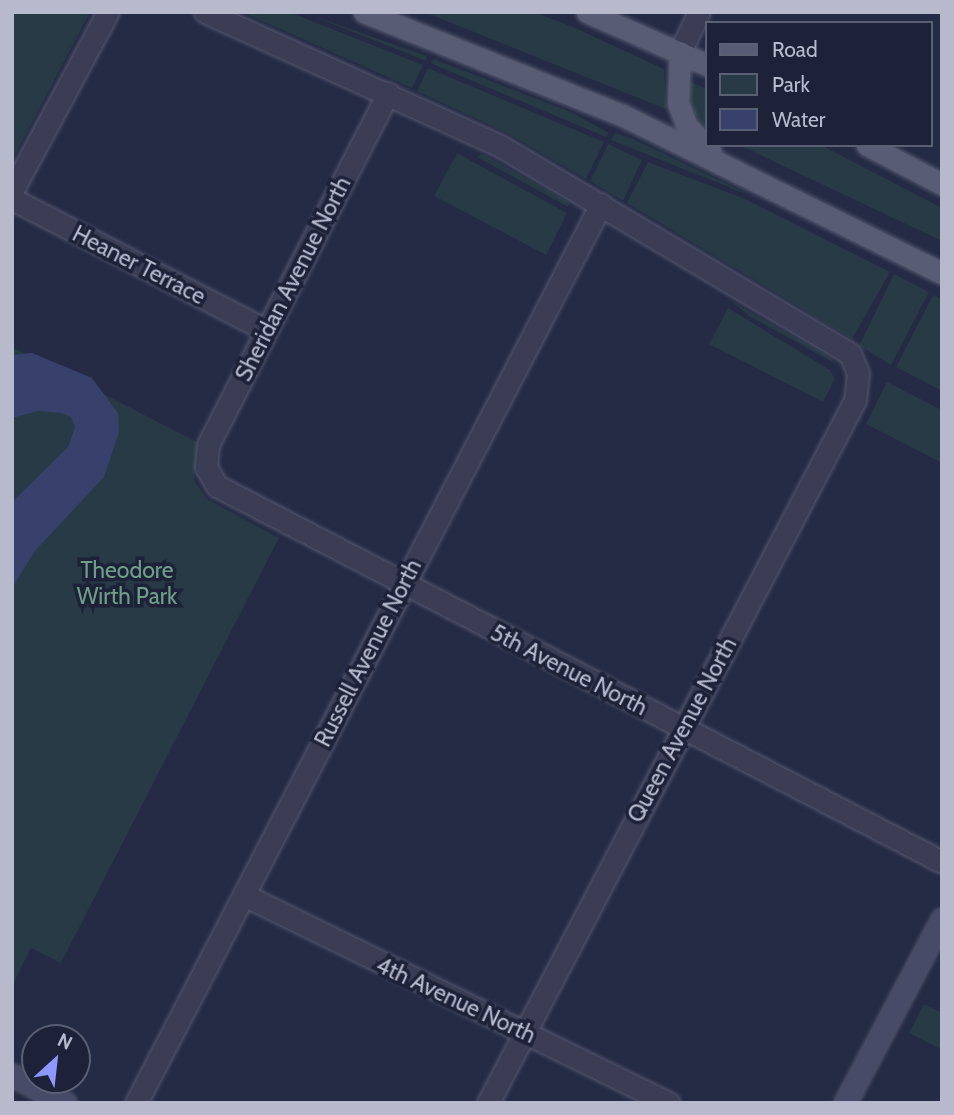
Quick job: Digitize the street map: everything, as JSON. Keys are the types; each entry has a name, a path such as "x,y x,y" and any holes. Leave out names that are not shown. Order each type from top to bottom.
{"main road":[{"path":"364,12 622,115 723,162 942,273"},
{"path":"587,12 706,64"},
{"path":"681,52 677,91 681,112 694,135 706,146"},
{"path":"707,147 723,162"},
{"path":"871,147 942,184"},
{"path":"845,1103 942,919"},
{"path":"12,1075 65,1103"}],"street":[{"path":"205,12 502,147 601,204"},
{"path":"681,52 699,12"},
{"path":"12,191 106,14"},
{"name":"Sheridan Avenue North","path":"206,467 208,445 388,93"},
{"name":"Heaner Terrace","path":"12,199 266,330"},
{"name":"Queen Avenue North","path":"488,1103 855,400 859,385 850,354 601,204"},
{"name":"Russell Avenue North","path":"136,1103 601,204"},
{"name":"5th Avenue North","path":"206,467 217,486 242,503 942,862"},
{"name":"4th Avenue North","path":"244,895 389,969 524,1031 669,1103"}],"green space":[{"path":"12,12 90,12 12,161"},
{"path":"242,12 289,12 423,65 412,88"},
{"path":"302,12 427,56 426,61 396,49"},
{"path":"424,12 534,12 573,27 664,69 666,109"},
{"path":"434,59 571,112 609,133 606,137 430,63"},
{"path":"428,68 604,142 586,179 507,133 417,91"},
{"path":"689,81 706,89 706,129 688,104"},
{"path":"615,133 633,139 756,198 611,140"},
{"path":"608,144 642,160 623,201 590,181"},
{"path":"743,147 825,147 942,208 942,241"},
{"path":"457,153 567,213 546,255 434,196"},
{"path":"483,154 558,196 569,203 568,207 477,157"},
{"path":"648,162 745,199 890,272 852,339 627,203"},
{"path":"894,274 929,292 891,365 859,346"},
{"path":"933,295 942,299 942,391 896,367"},
{"path":"731,301 830,357 836,364 749,316"},
{"path":"728,308 830,370 835,379 823,402 709,344"},
{"name":"Theodore Wirth Park","path":"12,347 197,442 194,480 207,499 279,538 61,963 31,948 12,986"},
{"path":"887,382 942,410 942,463 866,424"},
{"path":"924,1004 942,1013 942,1050 909,1033"}],"water":[{"path":"32,353 92,378 118,413 119,432 104,477 34,552 12,588 12,502 68,447 75,427 71,417 61,413 38,411 12,418 12,355"}]}
